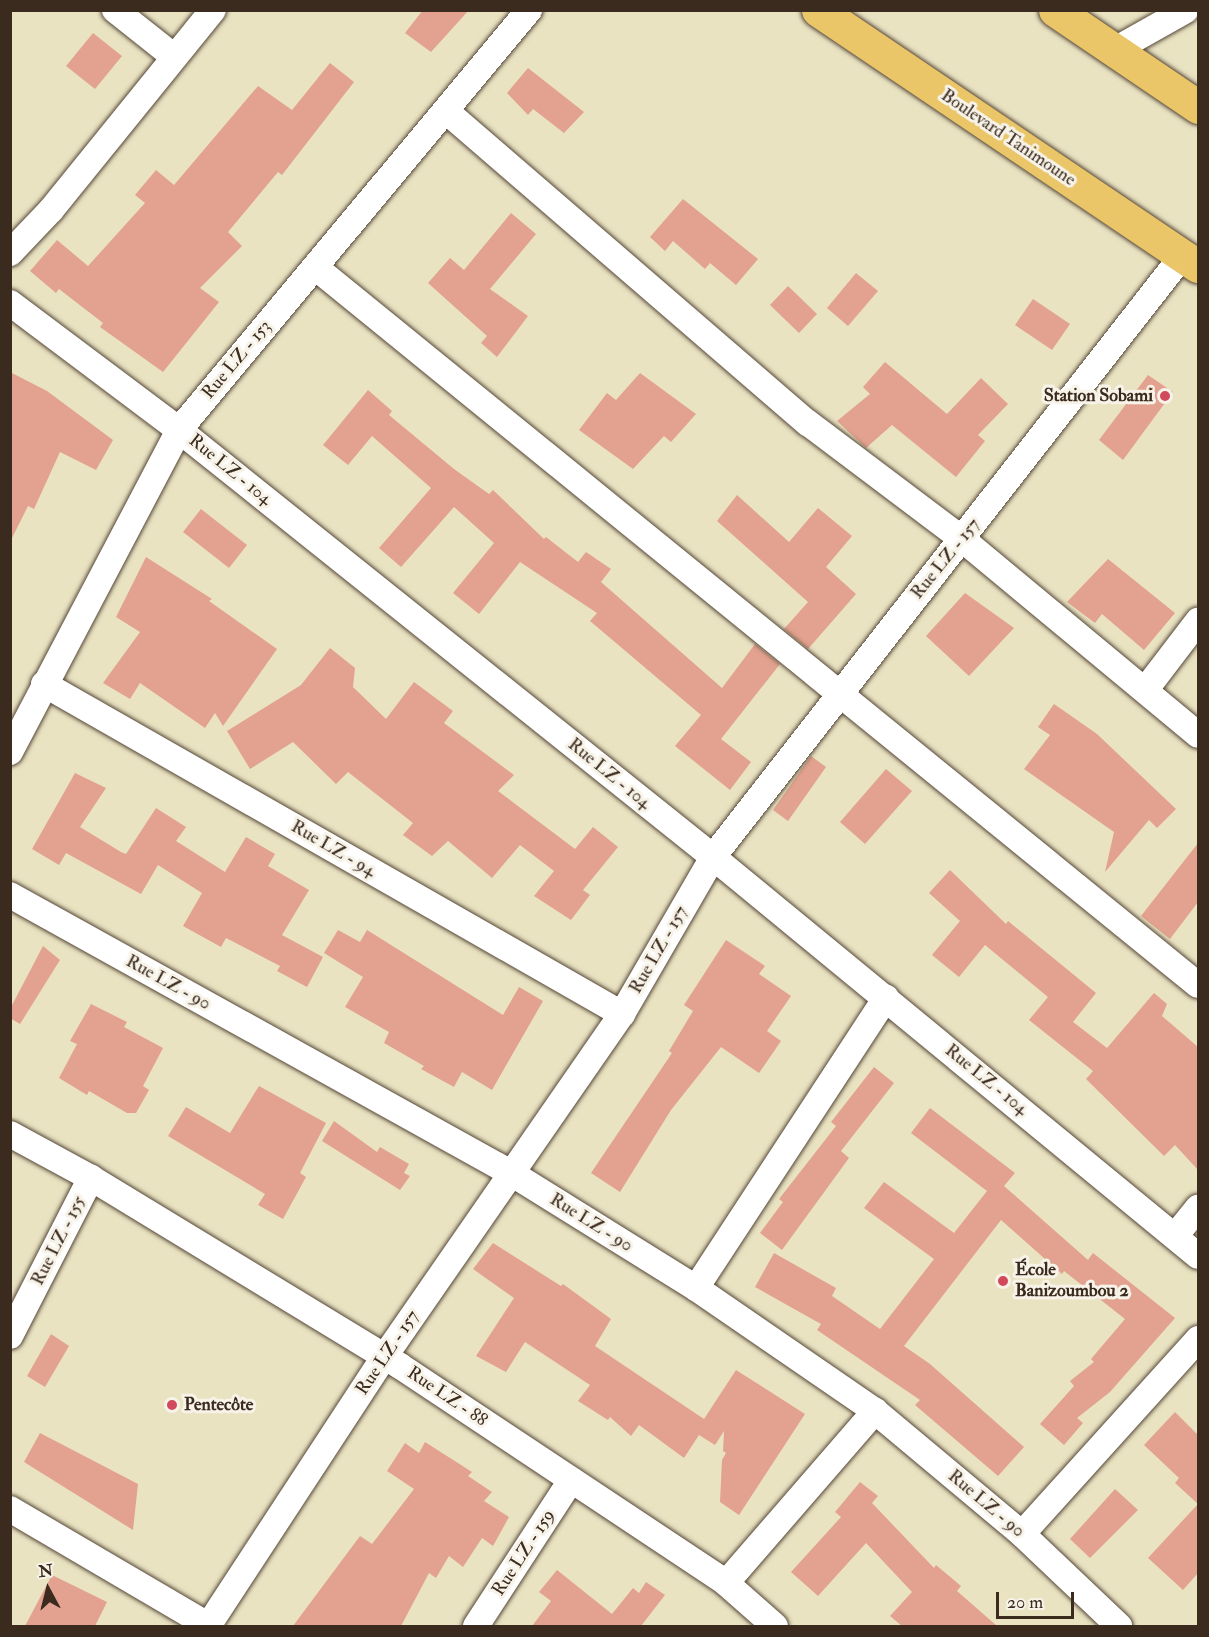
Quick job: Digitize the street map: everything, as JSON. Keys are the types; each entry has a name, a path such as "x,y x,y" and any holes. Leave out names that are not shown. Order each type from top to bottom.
{"main road":[{"name":"Boulevard Tanimoune","path":"818,10 1191,260"},
{"path":"1055,10 1198,107"}],"street":[{"path":"115,10 173,56"},
{"path":"10,253 51,210 173,56 213,10"},
{"name":"Rue LZ - 153","path":"10,752 179,430 529,10"},
{"path":"1115,50 1186,10"},
{"path":"447,111 808,423 962,539 1198,735"},
{"name":"Rue LZ - 157","path":"208,1626 385,1356 622,1014 713,857 837,693 1149,302 1191,260"},
{"path":"315,267 1198,985"},
{"name":"Rue LZ - 104","path":"10,303 179,430 713,857 1176,1235 1198,1256"},
{"path":"1146,690 1198,621"},
{"name":"Rue LZ - 94","path":"44,684 622,1014"},
{"name":"Rue LZ - 90","path":"10,895 511,1173 696,1288 875,1411 1022,1534 1119,1626"},
{"path":"696,1288 886,998"},
{"name":"Rue LZ - 88","path":"10,1134 90,1178 385,1356 726,1583 775,1626"},
{"name":"Rue LZ - 155","path":"10,1336 90,1178"},
{"path":"1176,1235 1198,1208"},
{"path":"1022,1534 1198,1339"},
{"path":"726,1583 875,1411"},
{"name":"Rue LZ - 159","path":"476,1626 571,1480"},
{"path":"10,1509 208,1626"}],"building":[{"path":"423,10 469,10 431,52 405,33"},
{"path":"93,33 122,56 95,89 66,66"},
{"path":"330,63 354,82 282,175 278,172 228,232 242,246 200,288 219,302 163,372 100,327 103,323 59,289 56,293 30,271 57,240 88,266 145,203 135,195 156,170 174,185 258,86 292,110"},
{"path":"528,68 584,112 564,133 533,109 528,115 507,93"},
{"path":"683,199 758,259 736,285 710,263 705,269 673,241 665,251 650,237"},
{"path":"511,213 536,234 490,289 528,316 497,357 481,343 487,336 428,283 450,258 464,270"},
{"path":"856,273 878,291 848,326 827,308"},
{"path":"788,286 817,314 799,333 770,305"},
{"path":"1033,299 1070,324 1052,350 1015,325"},
{"path":"885,362 947,414 981,378 1008,404 978,435 985,441 956,477 892,425 866,448 837,421 870,394 863,387"},
{"path":"10,372 47,391 113,440 96,470 60,452 34,509 28,506 10,542"},
{"path":"640,373 696,414 671,442 664,436 633,469 579,430 607,393 616,400"},
{"path":"1148,375 1173,392 1123,460 1099,440"},
{"path":"368,390 392,411 389,415 454,469 489,494 493,490 544,539 546,537 578,562 586,552 611,569 601,582 722,688 755,644 780,664 721,739 751,762 730,790 675,746 701,715 590,621 597,613 520,562 479,614 453,593 494,543 454,507 401,567 379,548 431,488 372,436 348,465 323,445"},
{"path":"737,495 789,542 818,508 852,536 826,567 856,594 808,649 784,629 808,602 717,521"},
{"path":"201,509 247,545 229,568 183,532"},
{"path":"146,557 212,599 209,601 277,649 223,726 215,713 205,728 140,683 130,699 103,683 140,632 116,617"},
{"path":"1108,559 1175,613 1144,650 1102,614 1095,623 1067,602"},
{"path":"965,593 1014,628 969,676 926,636"},
{"path":"330,648 355,668 353,687 386,719 414,682 453,711 444,723 514,775 498,791 575,849 593,827 618,847 583,890 590,895 571,920 534,896 554,871 520,845 492,878 448,841 432,856 403,835 413,823 348,772 336,784 293,742 250,769 227,731 301,685"},
{"path":"1054,704 1097,734 1176,809 1157,828 1149,820 1105,872 1114,832 1024,769 1050,735 1038,727"},
{"path":"811,756 826,767 788,821 773,810"},
{"path":"886,769 912,791 865,844 840,822"},
{"path":"75,773 106,788 80,827 121,852 126,854 156,808 186,827 176,841 225,872 246,837 275,854 268,866 309,890 282,935 323,957 307,987 277,971 280,966 226,938 221,947 183,926 202,893 158,865 141,894 66,853 59,865 32,849"},
{"path":"1198,843 1198,902 1170,939 1141,916"},
{"path":"950,870 1006,924 1008,921 1096,993 1073,1022 1107,1048 1154,993 1167,1004 1162,1016 1198,1047 1198,1170 1175,1145 1164,1156 1086,1079 1093,1071 1029,1020 1048,997 985,945 959,977 932,955 960,921 929,893"},
{"path":"338,930 360,942 367,930 503,1015 519,987 543,1001 492,1090 462,1072 454,1087 421,1069 424,1066 384,1043 389,1032 345,1007 363,977 324,953"},
{"path":"726,940 765,966 759,974 791,996 767,1031 781,1041 759,1073 721,1047 671,1110 620,1192 591,1173 672,1053 669,1051 693,1011 684,1005"},
{"path":"43,946 60,960 20,1024 10,1018 10,1009"},
{"path":"91,1004 127,1022 124,1027 163,1048 143,1086 149,1090 136,1113 127,1113 89,1091 87,1095 59,1078 77,1044 70,1041"},
{"path":"874,1067 894,1083 841,1151 849,1158 782,1250 760,1233 783,1202 779,1199 836,1126 831,1122"},
{"path":"259,1086 326,1123 300,1173 306,1177 283,1219 258,1205 265,1194 168,1136 186,1107 230,1133"},
{"path":"930,1108 1015,1173 1004,1186 1088,1260 1093,1253 1175,1318 1110,1392 1077,1418 1083,1423 1064,1445 1040,1424 1074,1386 1070,1381 1094,1362 1091,1359 1125,1319 1064,1271 1062,1274 1001,1220 904,1346 930,1364 1024,1447 998,1476 915,1405 920,1400 817,1330 821,1324 755,1287 774,1253 836,1288 832,1296 880,1329 934,1259 864,1208 884,1182 954,1233 987,1191 911,1133"},
{"path":"334,1121 377,1152 380,1147 409,1164 404,1173 410,1176 400,1190 322,1141"},
{"path":"493,1243 561,1286 563,1284 611,1319 595,1346 704,1419 736,1370 805,1414 739,1515 720,1502 722,1460 726,1453 723,1451 724,1431 715,1445 699,1435 684,1458 639,1425 631,1436 610,1417 608,1420 578,1401 590,1385 525,1342 506,1372 476,1356 514,1298 473,1269"},
{"path":"51,1334 69,1346 45,1387 27,1376"},
{"path":"1175,1412 1198,1435 1198,1504 1175,1483 1179,1478 1144,1445"},
{"path":"40,1433 138,1484 133,1530 24,1462"},
{"path":"425,1442 472,1472 468,1476 492,1492 484,1501 509,1517 493,1546 482,1538 463,1567 449,1556 436,1578 429,1573 401,1626 293,1626 360,1536 372,1544 414,1489 387,1471 405,1443 419,1453"},
{"path":"860,1482 878,1496 872,1503 934,1568 936,1565 961,1586 957,1591 997,1626 902,1626 890,1616 912,1592 866,1543 818,1596 791,1572 841,1517 835,1512"},
{"path":"1115,1489 1138,1510 1090,1558 1070,1539"},
{"path":"1198,1504 1198,1573 1183,1590 1148,1558"},
{"path":"557,1570 612,1614 633,1588 639,1593 646,1582 665,1595 641,1626 532,1626 551,1601 539,1592"},
{"path":"52,1575 107,1602 95,1626 25,1626"}],"place":[{"name":"Station Sobami","path":"1165,396"},
{"name":"École Banizoumbou 2","path":"1003,1281"},
{"name":"Pentecôte","path":"172,1405"}]}
